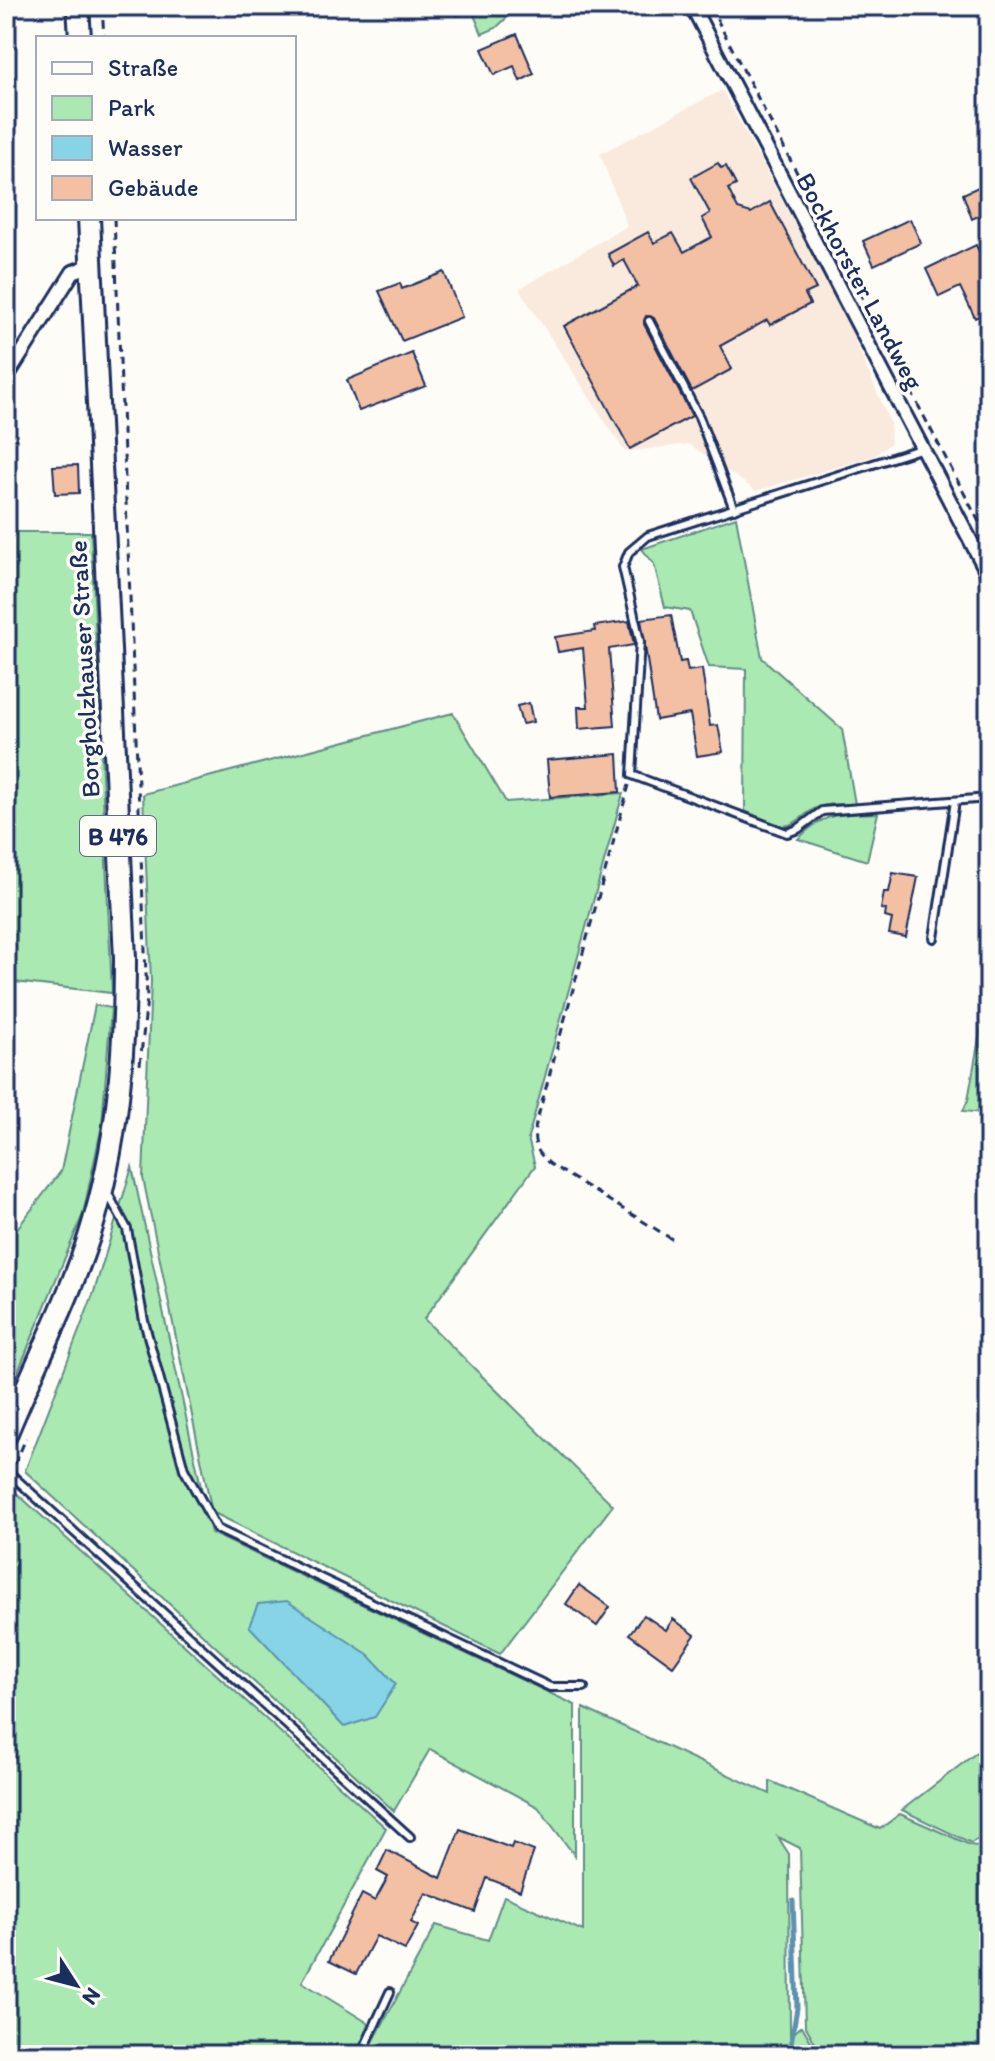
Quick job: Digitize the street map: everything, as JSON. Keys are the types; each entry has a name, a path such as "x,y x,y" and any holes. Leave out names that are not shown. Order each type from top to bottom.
{"main road":[{"path":"78,6 80,36"},
{"name":"Borgholzhauser Straße","path":"6,1435 88,1239 103,1187 117,1113 125,1033 125,958 89,220"}],"street":[{"name":"Bockhorster Landweg","path":"692,6 989,576"},
{"path":"6,378 73,272 91,265"}],"lane":[{"path":"649,321 699,417 734,509"},
{"path":"923,448 648,536 629,552 623,567 640,641 632,775 787,833 798,829 822,811 989,798"},
{"path":"934,938 955,801"},
{"path":"103,1187 127,1229 144,1321 184,1469 217,1529 550,1687 584,1687"},
{"path":"6,1470 410,1837"},
{"path":"361,2055 390,1992"}],"path":[{"path":"102,6 104,36"},
{"path":"710,6 989,541"},
{"path":"632,775 536,1124 535,1144 550,1164 675,1241"}],"shaded area":[{"path":"722,90 842,310 890,423 891,443 874,456 756,491 689,444 625,452 519,289 627,226 600,154"}],"green space":[{"path":"454,6 519,6 496,28 482,34 472,10 457,15"},
{"path":"736,517 762,658 842,729 855,804 821,806 787,826 773,824 745,811 746,669 709,667 690,611 665,607 654,564 642,549"},
{"path":"6,532 91,532 112,993 6,981"},
{"path":"453,713 506,802 623,793 528,1138 535,1166 424,1319 613,1505 500,1654 212,1512 143,1178 151,981 143,794"},
{"path":"878,813 867,861 798,839 817,823 834,816"},
{"path":"989,982 989,1107 982,1113 963,1111 968,1100"},
{"path":"95,1005 111,1008 102,1125 83,1214 6,1401 6,1243 61,1171"},
{"path":"132,1167 211,1533 575,1705 575,1856 538,1807 430,1749 394,1811 25,1471 94,1292"},
{"path":"12,1489 386,1828 302,1982 373,2026 357,2055 32,2055 18,2044 6,2045 6,1506"},
{"path":"583,1708 770,1794 770,1781 880,1829 900,1814 970,1845 989,1848 989,2055 822,2055 805,2025 800,1848 778,1837 789,1854 790,2036 802,2026 819,2055 366,2055 436,1925 488,1940 504,1896 583,1931"},
{"path":"989,1743 989,1833 971,1843 902,1810"}],"water":[{"path":"287,1601 369,1655 396,1684 375,1717 344,1727 249,1626 258,1604"}],"building":[{"path":"517,34 534,74 520,81 514,66 494,75 482,49"},
{"path":"718,163 721,168 726,166 736,185 728,189 738,209 751,213 770,202 816,289 805,294 810,304 770,325 767,320 720,346 732,369 692,391 654,318 646,316 644,324 692,416 630,449 564,326 638,286 624,260 614,266 608,254 648,232 654,243 673,233 684,252 712,237 702,218 710,213 691,178"},
{"path":"989,182 989,211 972,219 963,194"},
{"path":"910,219 921,243 874,265 863,241"},
{"path":"976,245 989,273 989,311 975,318 960,287 939,297 926,269"},
{"path":"444,272 462,317 402,341 379,291 400,283 402,289"},
{"path":"412,353 426,386 359,411 347,380"},
{"path":"78,465 79,493 55,494 53,466"},
{"path":"671,615 680,662 686,661 688,671 702,669 710,726 718,725 723,752 697,756 690,714 656,720 641,619"},
{"path":"629,621 634,645 609,649 615,726 579,729 578,707 588,707 583,648 558,652 555,637 595,631 594,626"},
{"path":"529,703 533,722 522,724 517,706"},
{"path":"618,754 620,792 550,797 547,760"},
{"path":"893,873 918,877 906,937 889,934 892,919 885,917 886,910 881,909 884,892 889,892"},
{"path":"579,1585 610,1607 597,1626 566,1604"},
{"path":"644,1615 666,1630 673,1619 695,1635 673,1666 629,1634"},
{"path":"460,1829 511,1848 513,1843 534,1851 520,1891 487,1878 475,1912 426,1893 411,1922 418,1926 405,1950 376,1936 356,1974 329,1961 362,1894 375,1901 388,1877 377,1871 387,1850 441,1878"}],"waterway":[{"path":"789,2055 797,2008 793,1901"}]}
